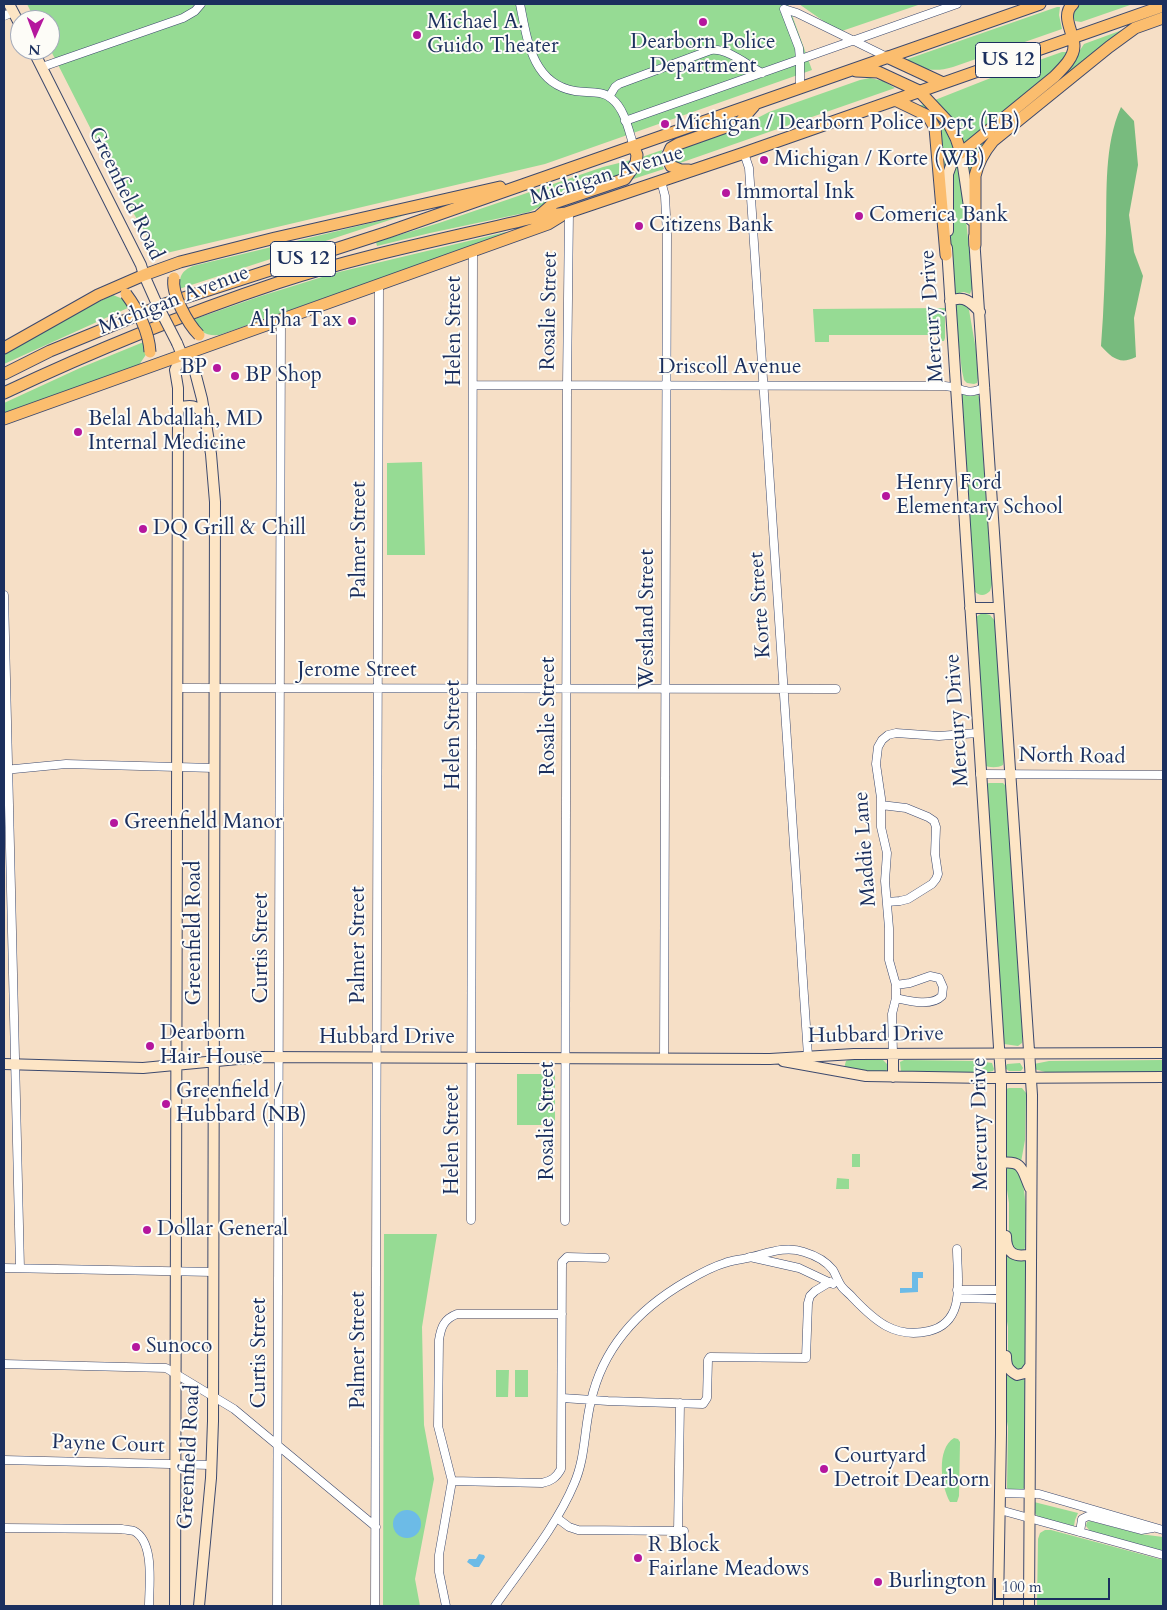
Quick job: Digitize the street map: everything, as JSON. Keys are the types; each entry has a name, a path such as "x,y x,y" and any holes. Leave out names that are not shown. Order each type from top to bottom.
{"main road":[{"name":"Michigan Avenue","path":"4,374 50,351 165,304 388,232 1040,4"},
{"path":"847,72 878,72 919,91 948,122 961,153 1054,77 1064,66 1072,54 1074,46 1068,17 1070,6 1073,4"},
{"name":"Michigan Avenue","path":"4,393 173,319 278,282 352,261 537,217 567,212 744,153 1163,6"},
{"path":"975,246 975,176 986,149 1109,47 1135,28 1163,18"},
{"path":"887,57 943,83"},
{"path":"895,100 928,116 935,128 946,255"},
{"path":"694,170 681,170 671,166 667,157 671,148 740,122 755,105"},
{"path":"537,217 554,203 625,179 636,163 637,155 634,147"},
{"path":"4,348 82,302 144,275 188,260 275,238 558,173"},
{"path":"4,419 548,224 567,212"},
{"path":"188,260 174,278 173,286 190,325 199,335 214,344"},
{"path":"115,287 126,294 132,302 148,336 150,352 145,368"}],"street":[{"path":"42,68 183,18 195,11 201,4"},
{"path":"520,4 532,57 539,69 552,81 566,88 574,91 602,93 611,98 622,111 634,147"},
{"path":"625,121 957,4"},
{"path":"786,6 887,57"},
{"path":"786,6 799,48 800,88"},
{"path":"611,98 614,87 619,84 716,50 727,53 762,73"},
{"name":"Greenfield Road","path":"38,60 141,265 182,355 195,372 211,454 214,488 215,688 213,1396 211,1465 199,1606"},
{"name":"Korte Street","path":"744,153 749,168 808,1056"},
{"path":"961,153 975,246 1032,1078 1029,1606"},
{"name":"Mercury Drive","path":"961,153 952,163 948,174 946,255 1001,1078 998,1606"},
{"name":"Westland Street","path":"661,181 665,196 667,235 664,1058"},
{"name":"Rosalie Street","path":"565,1221 567,212"},
{"name":"Helen Street","path":"471,1220 473,251"},
{"name":"Palmer Street","path":"375,1606 379,284"},
{"path":"950,301 964,299 971,302 980,312"},
{"name":"Curtis Street","path":"277,1606 281,319"},
{"name":"Greenfield Road","path":"176,1606 178,388 175,370 182,355"},
{"name":"Driscoll Avenue","path":"473,385 956,387 971,393 985,387"},
{"path":"178,408 190,404 198,407 204,415"},
{"path":"4,595 6,769 20,1268"},
{"path":"970,608 999,608"},
{"name":"Jerome Street","path":"178,688 836,689"},
{"name":"Maddie Lane","path":"893,1054 892,1014 896,998 896,985 889,960 885,881 887,853 881,827 881,805 876,756 878,747 888,735 905,733 945,736 977,732"},
{"path":"6,769 66,764 214,768"},
{"name":"North Road","path":"980,774 1163,775"},
{"path":"881,805 906,808 934,821 936,827 935,854 938,874 936,879 932,884 904,901 887,902"},
{"path":"896,985 910,983 930,976 939,978 944,987 942,996 934,1001 912,1002 896,998"},
{"name":"Hubbard Drive","path":"4,1064 143,1068 240,1058 279,1057 770,1059 844,1054 999,1052 1163,1053"},
{"path":"842,1073 840,1064 844,1054"},
{"path":"892,1077 893,1054"},
{"name":"Hubbard Drive","path":"770,1059 866,1076 1001,1078 1163,1077"},
{"path":"1001,1162 1012,1161 1018,1164 1023,1170 1032,1191"},
{"path":"1001,1175 1006,1203 1006,1243 1010,1252 1016,1256 1031,1254"},
{"path":"750,1257 799,1268 842,1288 877,1322 900,1332 926,1332 944,1325 951,1319 957,1309 957,1249"},
{"path":"495,1606 557,1518 575,1483 583,1457 591,1399 595,1384 611,1350 622,1334 647,1308 702,1272 724,1263 775,1250 802,1251 821,1260 832,1269 842,1288"},
{"path":"452,1481 542,1483 554,1479 561,1469 562,1266 564,1259 567,1257 605,1258"},
{"path":"4,1268 213,1272"},
{"path":"562,1398 591,1399 608,1402 703,1404 707,1398 708,1360 710,1357 806,1358 808,1303 810,1296 830,1282"},
{"path":"958,1290 1000,1299"},
{"path":"957,1298 1000,1299"},
{"path":"1000,1299 1006,1330 1006,1365 1010,1371 1017,1375 1025,1373 1030,1366"},
{"path":"446,1606 439,1572 439,1555 452,1481 438,1426 440,1330 445,1321 456,1314 562,1314"},
{"path":"4,1364 166,1368 234,1409 376,1527"},
{"path":"557,1518 569,1527 578,1530 681,1531 680,1403"},
{"name":"Payne Court","path":"4,1460 211,1465"},
{"path":"1000,1493 1039,1494 1163,1530"},
{"path":"1000,1510 1163,1555"},
{"path":"1080,1532 1082,1519 1088,1516 1142,1530 1155,1528"},
{"path":"4,1528 122,1529 134,1532 144,1541 149,1552 149,1606"}],"green space":[{"path":"27,4 788,4 812,70 545,164 158,255 134,214 56,60 60,60 60,10 30,10"},
{"path":"799,4 921,4 839,32"},
{"path":"1079,4 1133,4 1081,22 1075,21 1073,15"},
{"path":"1060,7 1059,15 1062,29 946,69 928,69 905,60"},
{"path":"1125,29 985,147 973,218 965,154 1073,61 1084,44"},
{"path":"1066,52 1067,55 1061,64 964,148 935,100"},
{"path":"870,78 883,81 895,88 680,163 676,163 673,159 673,151 744,125 769,112"},
{"path":"924,104 942,120 957,149 945,176 940,137 919,106"},
{"path":"1121,107 1134,121 1138,165 1129,215 1134,252 1143,276 1134,318 1136,357 1125,360 1113,357 1101,346 1109,152"},
{"path":"662,150 661,162 664,169 630,180 642,157"},
{"path":"631,160 619,178 549,202 529,212 377,246 376,242 439,223 603,167"},
{"path":"960,163 973,286 970,294 964,292 955,294 951,274 950,177 954,165"},
{"path":"408,214 179,289 182,274 193,266"},
{"path":"506,232 507,234 219,335 210,335 203,332 192,320 335,273"},
{"path":"113,295 123,299 130,307 4,364 4,354 78,311"},
{"path":"958,303 967,306 969,310 976,350 978,378 977,383 974,384 967,383 964,380 962,371 954,307"},
{"path":"945,308 944,341 941,341 941,335 829,335 829,342 815,342 813,309"},
{"path":"146,341 147,353 139,365 4,413 4,403 80,368"},
{"path":"962,393 968,396 978,395 979,397 992,584 990,591 984,595 979,595 973,590 960,396"},
{"path":"422,462 425,555 387,555 387,463"},
{"path":"982,613 990,615 995,621 1004,756 1003,765 996,767 984,765 976,617"},
{"path":"1003,783 1006,786 1022,1028 1022,1043 1018,1046 1004,1044 986,784"},
{"path":"850,1059 883,1060 887,1064 887,1070 883,1073 844,1068 846,1061"},
{"path":"904,1060 978,1061 992,1063 994,1069 993,1071 980,1074 901,1072 900,1062"},
{"path":"1163,1060 1163,1073 1049,1073 1034,1069 1034,1064 1049,1061"},
{"path":"1020,1063 1023,1068 1021,1071 1009,1071 1005,1068 1007,1064"},
{"path":"517,1074 555,1074 555,1125 517,1125"},
{"path":"1022,1088 1026,1093 1025,1140 1021,1162 1005,1159 1006,1089"},
{"path":"852,1154 860,1154 860,1167 852,1167"},
{"path":"1008,1167 1017,1169 1025,1197 1025,1247 1024,1251 1017,1253 1009,1242 1009,1203 1004,1170"},
{"path":"837,1178 849,1179 849,1189 836,1189"},
{"path":"384,1234 437,1234 422,1327 424,1425 434,1479 415,1579 420,1606 383,1606"},
{"path":"1005,1254 1025,1260 1025,1366 1016,1372 1008,1360 1008,1327 1004,1304"},
{"path":"496,1370 509,1370 508,1397 496,1397"},
{"path":"515,1370 528,1370 528,1397 515,1397"},
{"path":"1005,1374 1015,1379 1024,1379 1025,1381 1024,1488 1022,1490 1010,1490 1007,1488 1008,1427 1003,1400"},
{"path":"954,1438 960,1442 959,1496 957,1502 950,1502 944,1487 942,1459 948,1443"},
{"path":"1034,1502 1078,1513 1074,1526 1038,1517 1035,1513"},
{"path":"1090,1521 1140,1534 1163,1537 1163,1551 1090,1531 1086,1526 1087,1522"},
{"path":"1045,1530 1163,1560 1163,1606 1037,1606 1038,1539 1040,1533"}],"water":[{"path":"912,1272 923,1272 923,1278 918,1278 918,1292 900,1293 900,1288 912,1288"},
{"path":"407,1510 417,1514 421,1524 417,1534 407,1538 397,1534 393,1524 397,1514"},
{"path":"479,1554 485,1557 479,1567 474,1567 467,1562 469,1559 476,1559"}],"place":[{"name":"Dearborn Police Department","path":"703,22"},
{"name":"Michael A. Guido Theater","path":"417,35"},
{"name":"Michigan / Dearborn Police Dept (EB)","path":"665,124"},
{"name":"Michigan / Korte (WB)","path":"764,160"},
{"name":"Immortal Ink","path":"726,193"},
{"name":"Comerica Bank","path":"859,216"},
{"name":"Citizens Bank","path":"639,226"},
{"name":"Alpha Tax","path":"352,321"},
{"name":"BP","path":"217,368"},
{"name":"BP Shop","path":"235,376"},
{"name":"Belal Abdallah, MD Internal Medicine","path":"78,432"},
{"name":"Henry Ford Elementary School","path":"886,496"},
{"name":"DQ Grill & Chill","path":"143,529"},
{"name":"Greenfield Manor","path":"114,823"},
{"name":"Dearborn Hair House","path":"150,1046"},
{"name":"Greenfield / Hubbard (NB)","path":"166,1104"},
{"name":"Dollar General","path":"147,1230"},
{"name":"Sunoco","path":"136,1347"},
{"name":"Courtyard Detroit Dearborn","path":"824,1469"},
{"name":"R Block Fairlane Meadows","path":"638,1558"},
{"name":"Burlington","path":"878,1582"}]}
